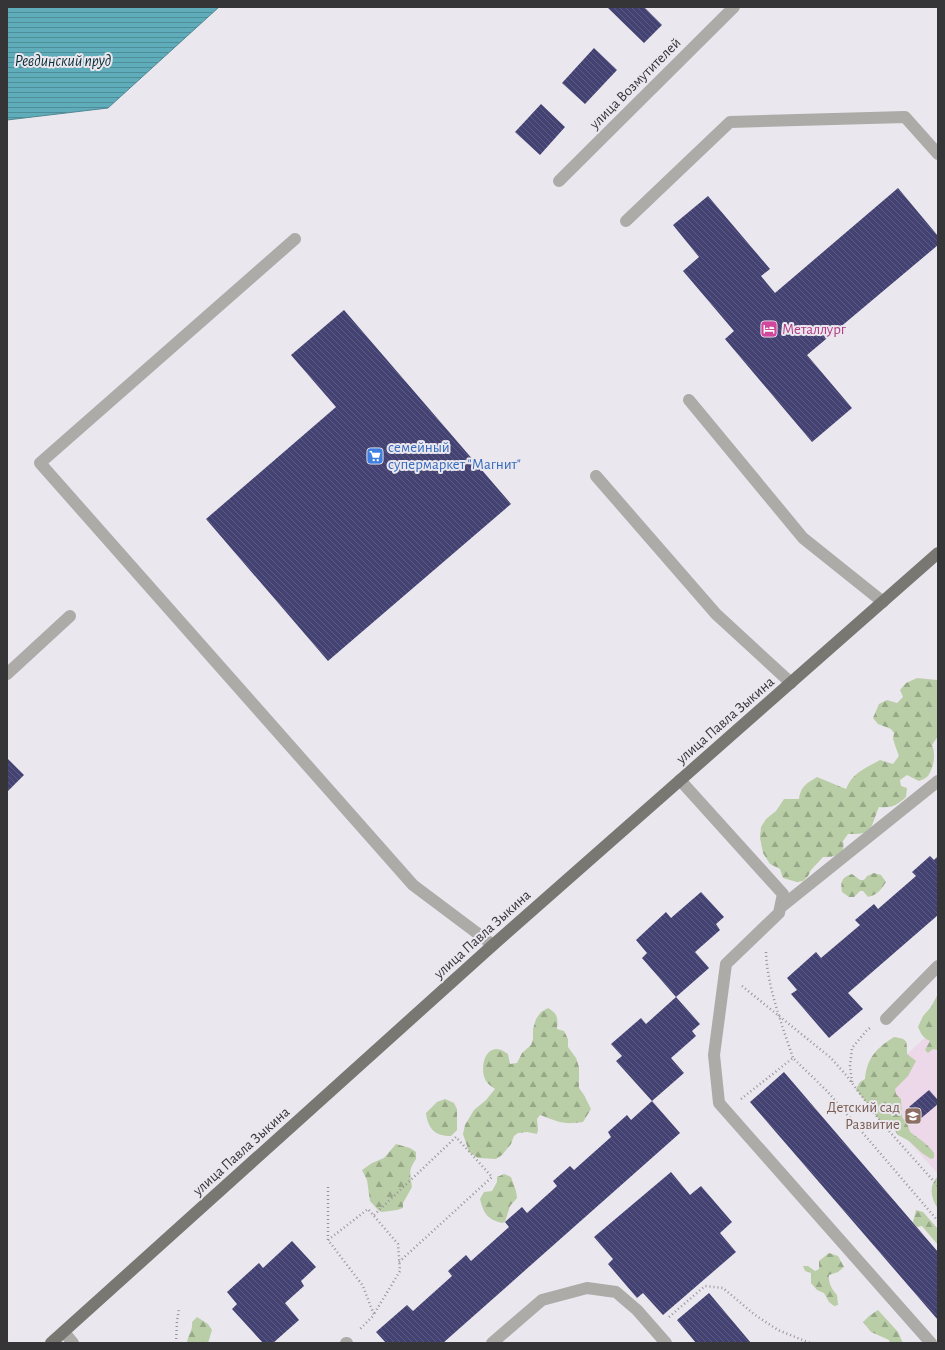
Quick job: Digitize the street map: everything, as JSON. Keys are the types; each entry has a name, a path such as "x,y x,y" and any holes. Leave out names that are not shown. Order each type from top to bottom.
{"main road":[{"name":"улица Павла Зыкина","path":"51,1343 493,945 938,553"}],"street":[{"name":"улица Возмутителей","path":"559,181 734,7"},
{"path":"626,221 730,122 905,117 938,154"},
{"path":"295,239 40,463 413,885 493,945"},
{"path":"689,400 803,538 883,602"},
{"path":"596,476 716,614 791,682"},
{"path":"7,674 70,616"},
{"path":"680,780 783,894 779,913 726,964 714,1055 718,1103 931,1343"},
{"path":"780,907 938,781"},
{"path":"886,1019 938,966"},
{"path":"492,1343 542,1300 587,1288 616,1292 637,1310 666,1343"},
{"path":"64,1332 73,1343"}],"path":[{"path":"765,926 766,966 793,1058 827,1091 938,1221"},
{"path":"724,972 831,1058 881,1122 938,1186"},
{"path":"852,1083 850,1066 852,1048 867,1030 886,1019"},
{"path":"726,1111 793,1058"},
{"path":"374,1215 456,1137 492,1177 399,1262"},
{"path":"328,1187 328,1240 363,1286 374,1315"},
{"path":"328,1240 368,1209 398,1244 400,1271 374,1315 347,1343"},
{"path":"654,1329 705,1286 723,1288 755,1315 778,1330 810,1343"},
{"path":"176,1343 176,1321 179,1309"}],"shaded area":[{"name":"Детский сад Развитие","path":"938,1026 938,1174 865,1092"}],"green space":[{"path":"917,678 937,680 938,678 938,736 932,745 934,760 932,769 928,776 919,781 907,775 900,780 901,786 907,788 906,797 894,806 879,807 870,829 863,833 848,834 843,841 843,850 841,853 831,857 823,857 803,881 797,882 783,878 780,869 770,864 763,853 760,838 761,827 766,819 776,811 784,799 799,799 801,791 805,786 817,777 846,789 856,775 880,760 893,764 899,756 893,739 894,733 891,729 878,724 873,718 879,704 887,700 897,703 903,697 900,690 906,683"},
{"path":"874,873 881,875 886,882 874,895 868,897 863,891 860,891 854,897 849,897 842,892 841,885 844,878 852,874 860,880 864,880 867,876"},
{"path":"938,994 938,1050 933,1049 928,1053 925,1050 930,1041 922,1036 918,1027 923,1016 931,1007"},
{"path":"548,1008 554,1012 557,1017 557,1029 564,1031 568,1039 568,1047 576,1058 579,1067 579,1088 591,1109 583,1122 576,1123 561,1122 540,1115 537,1119 537,1134 527,1132 518,1133 514,1136 511,1144 502,1155 496,1159 478,1158 469,1152 463,1134 465,1125 474,1110 486,1100 495,1089 484,1077 483,1067 486,1057 492,1050 498,1049 508,1054 510,1064 517,1063 522,1053 531,1045 536,1019 541,1012"},
{"path":"894,1037 906,1041 907,1054 916,1061 908,1076 895,1089 896,1094 901,1099 902,1117 910,1132 932,1150 934,1153 934,1158 931,1159 909,1141 898,1135 893,1128 881,1122 856,1089 860,1082 865,1079 868,1065 874,1054 878,1049"},
{"path":"445,1099 454,1103 457,1109 457,1130 451,1136 441,1135 433,1130 428,1123 426,1113 437,1102"},
{"path":"396,1144 410,1148 416,1152 416,1159 410,1172 412,1187 403,1203 403,1208 382,1212 379,1211 370,1201 367,1180 362,1170 372,1163 384,1158"},
{"path":"504,1174 511,1177 517,1198 510,1206 505,1222 502,1223 493,1220 487,1215 483,1209 480,1199 484,1192 492,1191 497,1182 497,1177"},
{"path":"938,1176 938,1209 932,1196 932,1188"},
{"path":"916,1210 923,1212 938,1229 938,1245 922,1226 917,1227 913,1222"},
{"path":"829,1253 838,1256 844,1267 838,1272 829,1275 831,1286 837,1295 838,1305 834,1306 829,1302 824,1293 817,1290 811,1283 811,1273 805,1271 803,1266 808,1266 815,1271 819,1269 819,1261"},
{"path":"878,1310 898,1332 903,1343 890,1343 889,1340 871,1332 863,1322"},
{"path":"197,1317 208,1324 212,1330 208,1343 187,1343 192,1328 192,1322"}],"water":[{"name":"Ревдинский пруд","path":"7,7 219,7 108,108 7,120"}],"building":[{"path":"644,7 662,25 644,43 608,8"},
{"path":"594,48 617,70 585,104 562,83"},
{"path":"541,104 565,127 540,155 515,132"},
{"path":"898,188 938,236 938,245 807,355 852,408 812,442 725,339 734,331 683,271 699,257 673,225 708,196 770,269 761,276 775,293"},
{"name":"семейный супермаркет \"Магнит\"","path":"344,310 511,504 328,661 206,519 336,407 291,355"},
{"path":"7,758 24,775 7,792"},
{"path":"930,856 934,860 938,856 938,915 848,993 863,1009 829,1038 791,994 797,990 787,978 816,952 821,958 860,925 855,920 874,904 878,909 916,876 912,872"},
{"path":"701,892 724,917 716,924 720,930 695,952 709,968 676,997 642,958 647,953 636,940 666,912 671,918"},
{"path":"676,997 700,1024 692,1031 696,1036 671,1058 684,1073 652,1101 616,1061 622,1056 611,1044 641,1018 646,1024"},
{"path":"784,1072 938,1252 938,1320 750,1102"},
{"path":"929,1090 938,1100 938,1104 919,1120 909,1107"},
{"path":"652,1101 680,1133 443,1343 386,1343 376,1332 407,1305 413,1311 452,1276 448,1271 466,1255 471,1261 509,1227 505,1222 522,1207 527,1213 557,1186 553,1181 570,1166 574,1170 611,1137 608,1132 627,1115 631,1120"},
{"path":"671,1172 690,1195 701,1186 732,1222 720,1233 736,1252 663,1315 643,1293 637,1298 608,1264 613,1259 594,1237"},
{"path":"292,1241 316,1267 301,1281 304,1286 285,1303 299,1320 273,1343 263,1343 232,1309 237,1304 227,1292 259,1263 263,1268"},
{"path":"709,1293 751,1343 696,1343 677,1320"}],"place":[{"name":"Металлург","path":"769,329"},
{"name":"семейный супермаркет \"Магнит\"","path":"375,456"},
{"name":"Детский сад Развитие","path":"913,1116"}]}
